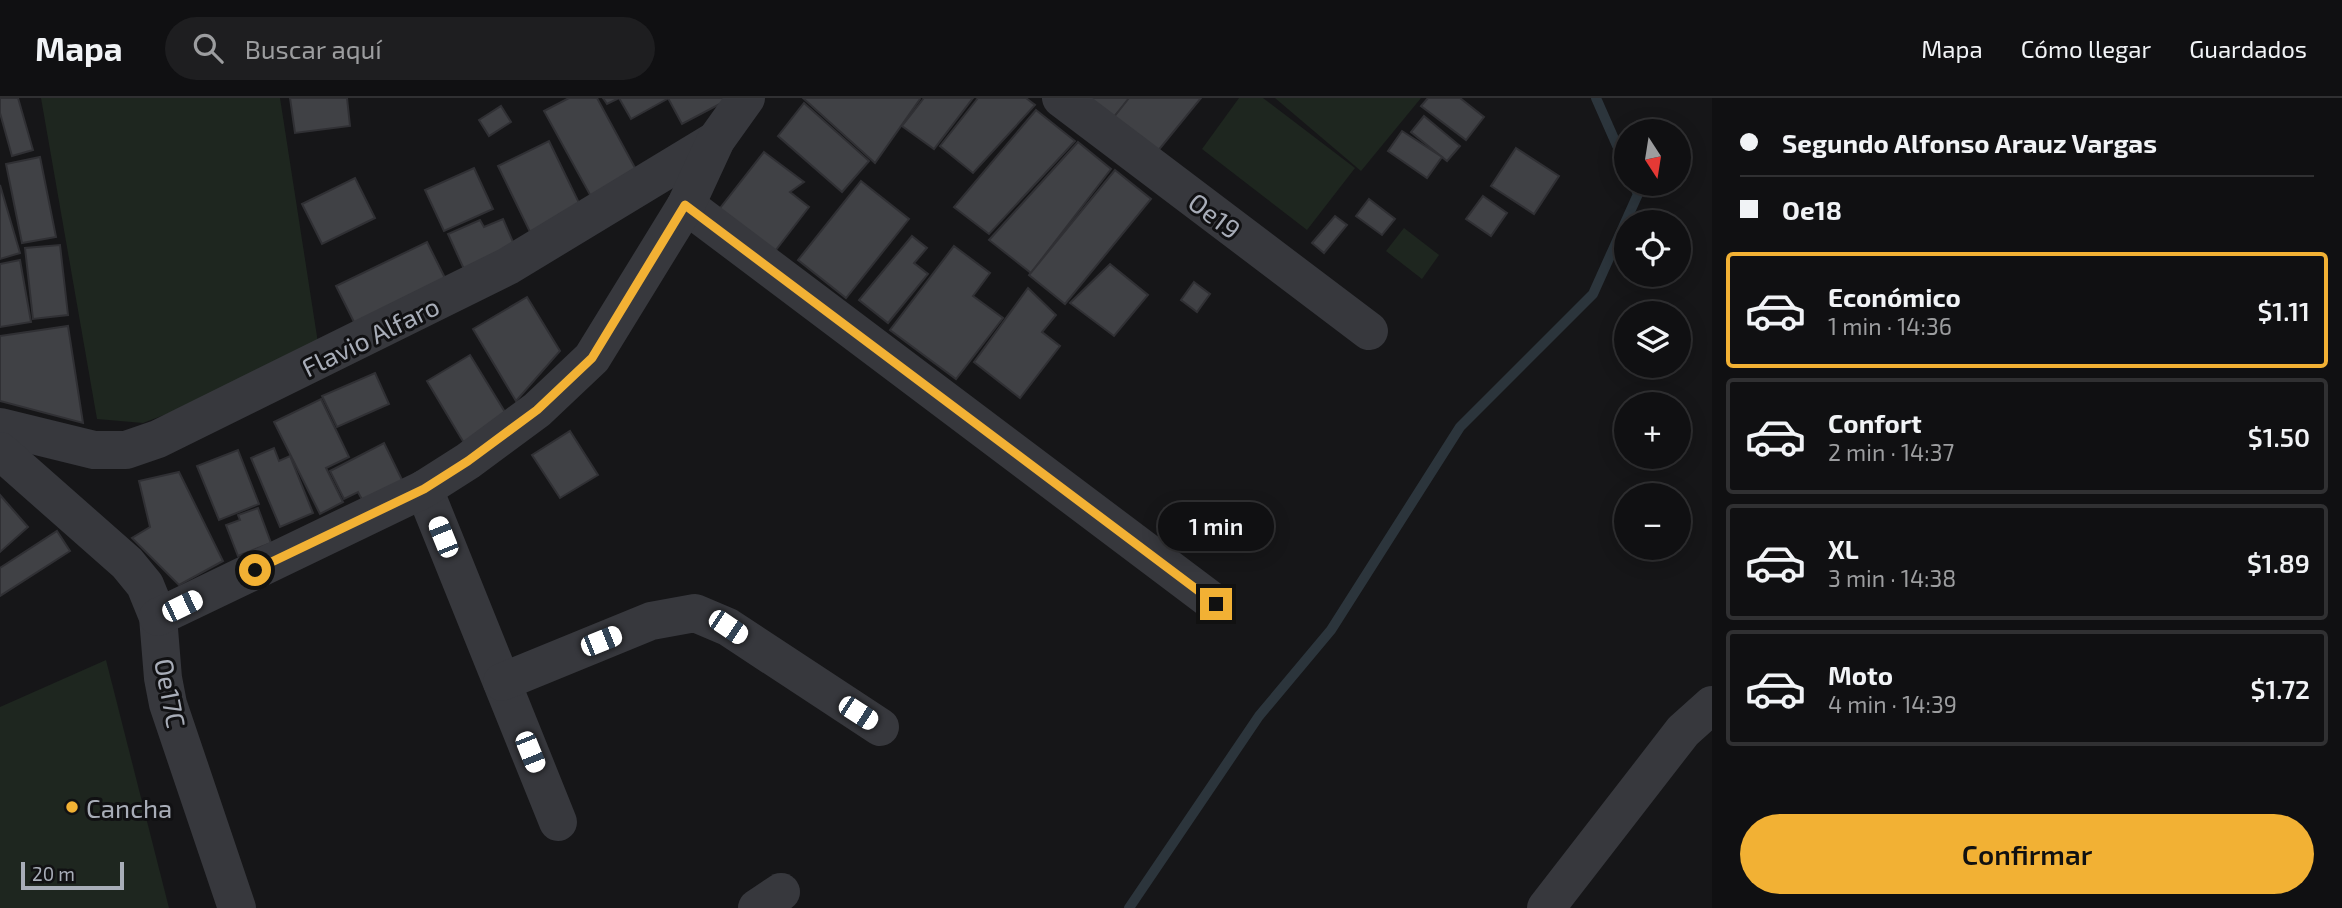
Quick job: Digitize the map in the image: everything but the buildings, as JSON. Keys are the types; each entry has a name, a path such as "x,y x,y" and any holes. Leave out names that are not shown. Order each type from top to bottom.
{"street":[{"path":"158,617 424,489 468,461 537,410 592,358 685,205 716,140 746,98"},
{"name":"Oe19","path":"1061,98 1369,331"},
{"name":"Flavio Alfaro","path":"0,427 94,450 126,450 158,439 508,266 716,140"},
{"path":"685,205 1216,604"},
{"name":"Oe17C","path":"0,451 127,563 145,585 158,617 168,705 237,908"},
{"path":"424,489 558,822"},
{"path":"502,682 651,621 695,613 728,627 880,727"},
{"path":"1546,908 1684,731 1712,705"}],"shaded area":[{"path":"41,98 280,98 318,343 227,391 143,423 97,419"},
{"path":"1239,98 1263,98 1355,168 1307,230 1202,149"},
{"path":"1275,98 1421,98 1361,171"},
{"path":"1404,228 1439,255 1422,279 1386,251"},
{"name":"Cancha","path":"106,660 169,908 0,908 0,707"}],"waterway":[{"path":"1596,98 1614,139"},
{"path":"1129,908 1259,716 1331,630 1460,427 1593,294 1637,196"}],"place":[{"name":"Cancha","path":"72,807"}],"route":[{"path":"255,570 424,489 468,461 537,410 592,358 685,205 1216,604"}]}
